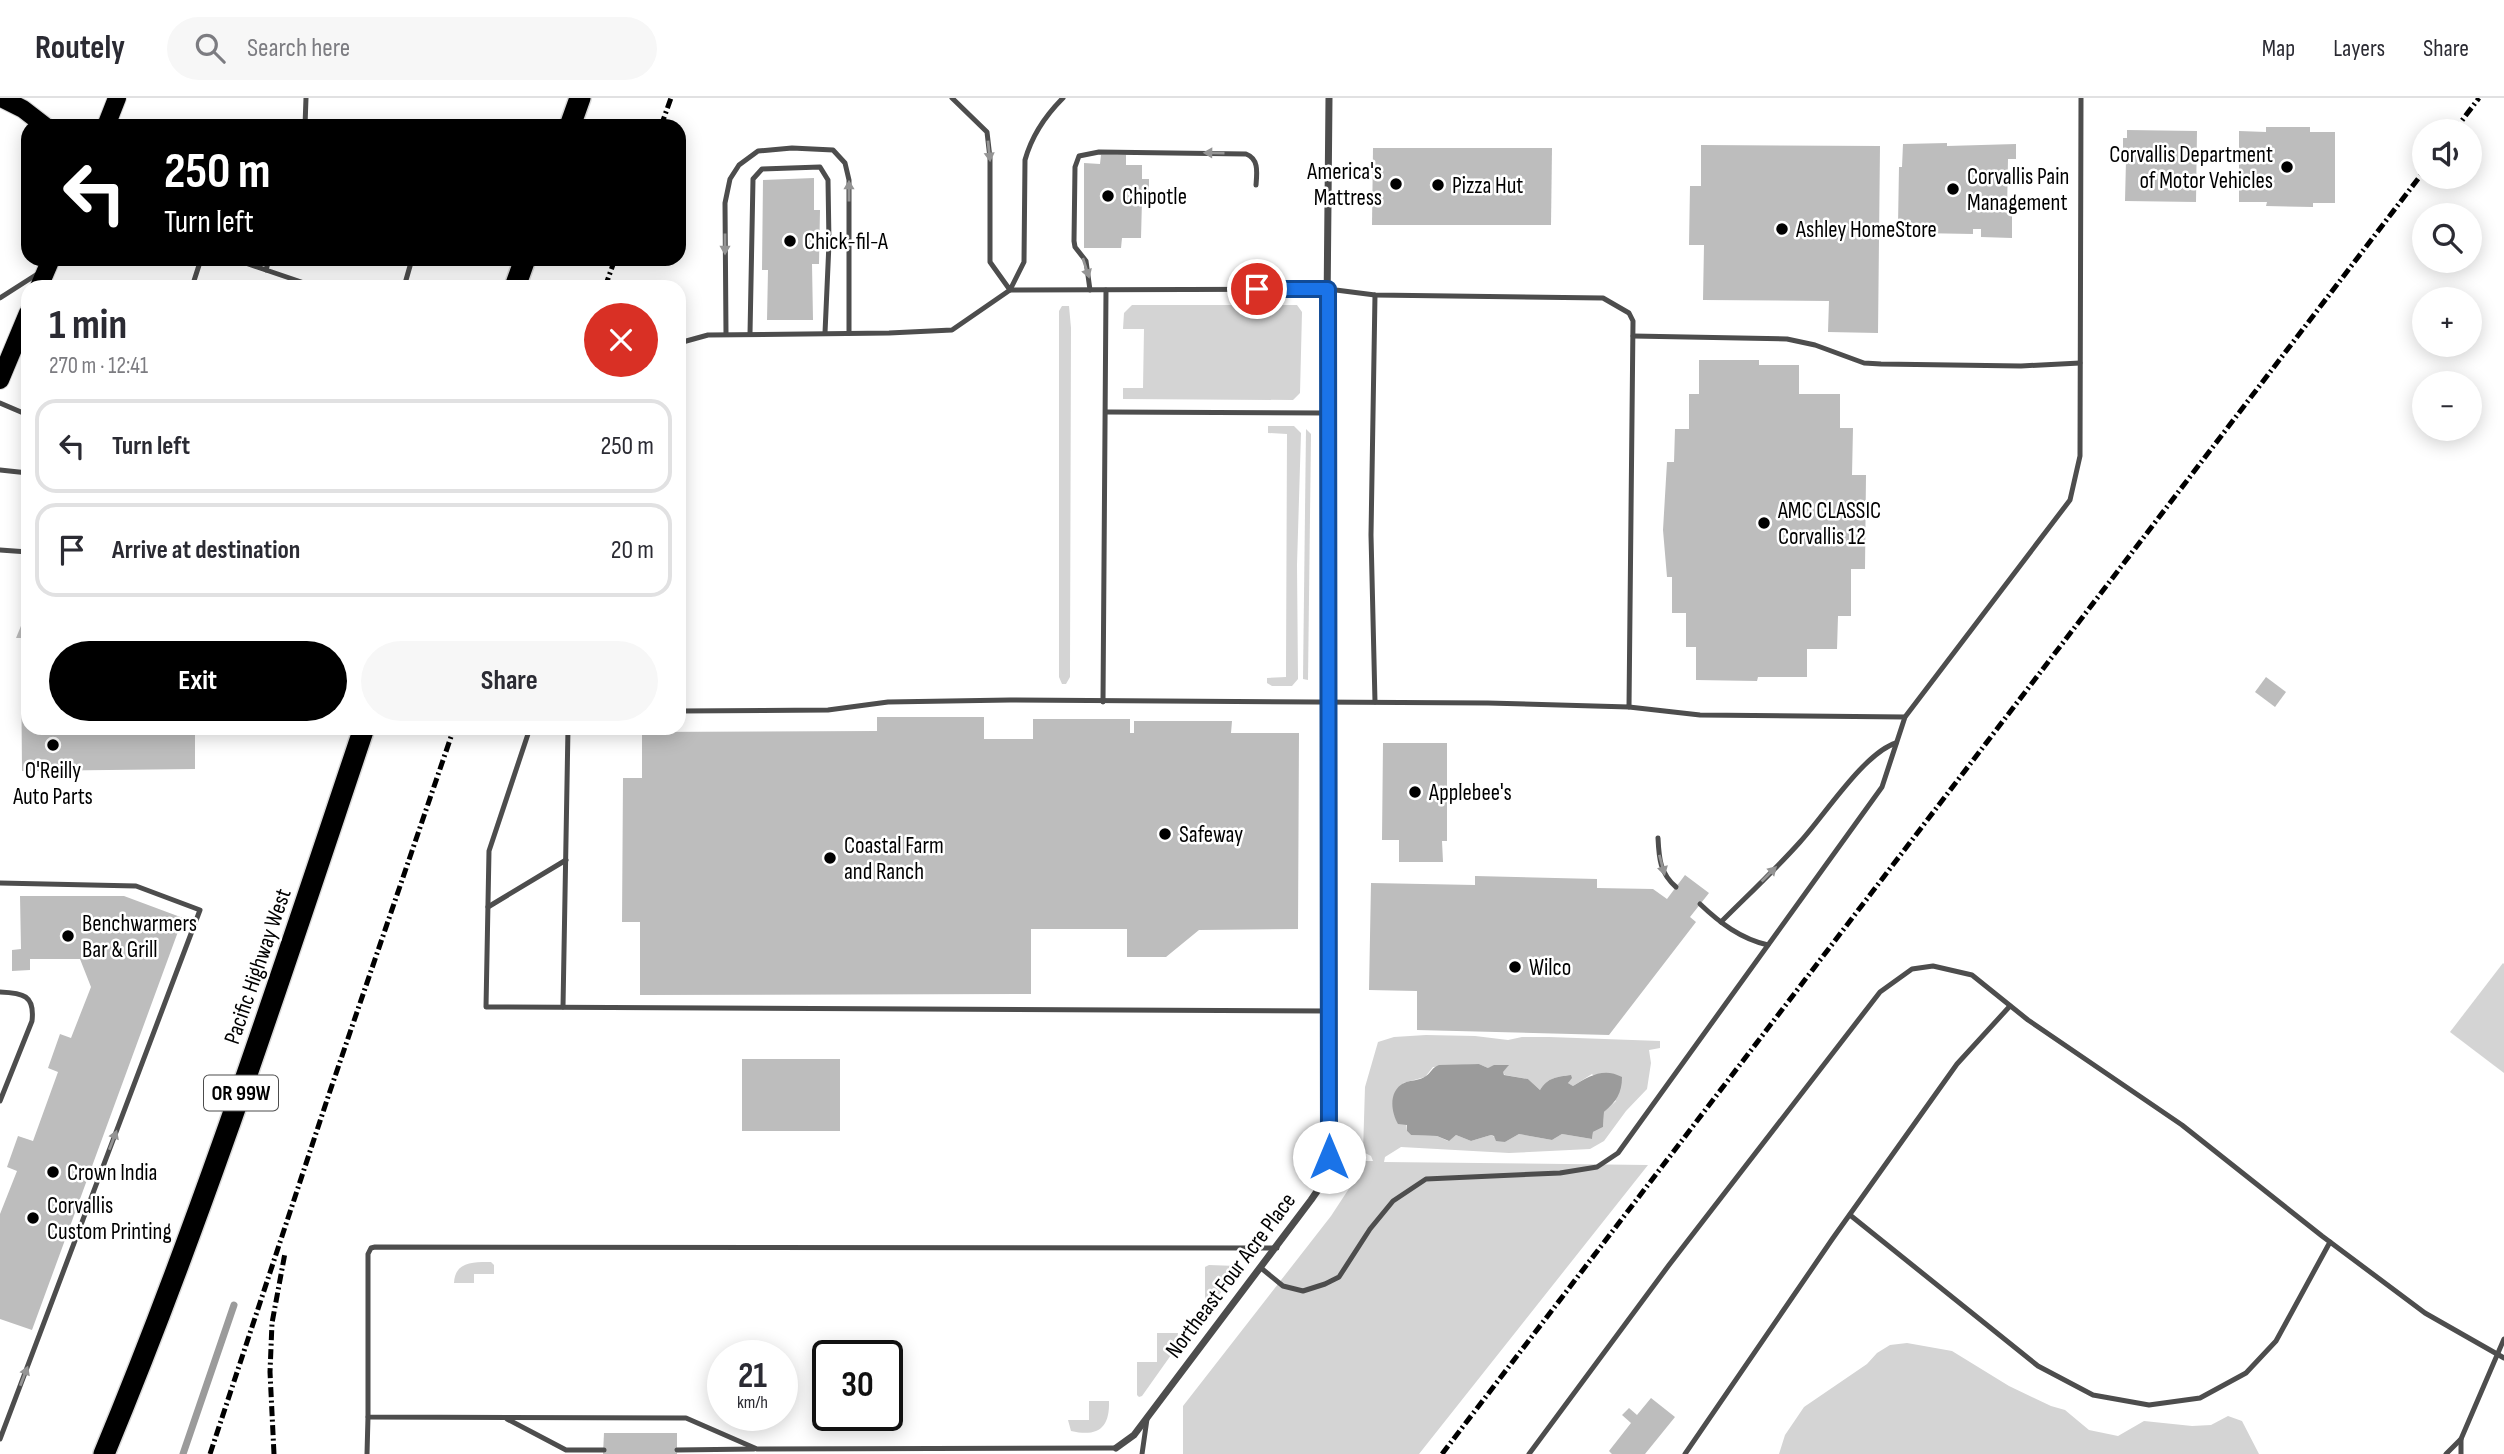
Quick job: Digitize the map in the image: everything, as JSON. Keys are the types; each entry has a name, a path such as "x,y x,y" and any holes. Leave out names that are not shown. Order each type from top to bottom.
{"highway":[{"path":"572,119 580,98"},
{"name":"Pacific Highway West","path":"104,1454 138,1374 203,1202 362,735"}],"main road":[{"path":"1,98 36,119"},
{"path":"109,119 117,98"},
{"path":"0,380 21,330"}],"street":[{"name":"Northeast Four Acre Place","path":"1116,1448 1134,1435 1277,1248 1320,1187 1329,1157 1330,703 1326,413 1329,98"}],"lane":[{"path":"305,119 306,98"},
{"path":"952,98 987,132 990,158 990,262 1010,290"},
{"path":"686,342 708,334 951,330 1010,290 1024,262 1025,160 1043,120 1063,98"},
{"path":"1261,1268 1283,1286 1303,1291 1339,1277 1370,1229 1394,1201 1426,1179 1560,1173 1597,1167 1618,1153 1882,787 1905,717 2070,500 2080,456 2081,98"},
{"path":"726,334 725,202 730,179 740,165 758,151 792,148 833,150 845,163 849,180 849,333"},
{"path":"1090,289 1086,261 1075,247 1074,241 1075,167 1079,156 1099,152 1246,154 1252,156 1256,162 1256,185"},
{"path":"750,334 753,179 762,169 820,167 828,180 825,334"},
{"path":"25,280 45,266"},
{"path":"254,266 295,280"},
{"path":"266,270 267,266"},
{"path":"0,298 21,283"},
{"path":"1010,290 1328,289 1375,295 1603,298 1629,313 1633,321 1629,707"},
{"path":"1103,702 1106,290"},
{"path":"1375,295 1371,535 1376,702"},
{"path":"1633,336 1787,339 1815,345 1864,363 2021,366 2080,363"},
{"path":"0,403 21,412"},
{"path":"1106,412 1326,413"},
{"path":"0,470 21,472"},
{"path":"0,550 21,552"},
{"path":"686,711 828,710 888,702 948,701 1376,702 1629,707 1700,715 1905,717"},
{"path":"528,735 489,851 486,1007 1328,1011"},
{"path":"563,1007 568,735"},
{"path":"1721,922 1799,844 1864,766 1883,747 1896,743"},
{"path":"1658,838 1659,860 1665,877 1676,887"},
{"path":"488,907 566,860"},
{"path":"0,883 136,886 200,910 0,1439"},
{"path":"1700,904 1748,940 1768,945"},
{"path":"1529,1454 1669,1265 1880,992 1912,969 1933,966 1972,975 2010,1006 2182,1125 2425,1313 2504,1358"},
{"path":"0,992 19,993 27,998 33,1008 32,1021 0,1101"},
{"path":"1685,1454 1957,1063 2010,1006"},
{"path":"1850,1215 2038,1366 2093,1395 2149,1405 2200,1398 2246,1373 2276,1340 2330,1242"},
{"path":"367,1454 368,1254 371,1248 1277,1248"},
{"path":"2446,1454 2461,1439 2504,1339"},
{"path":"368,1417 686,1418 757,1449"},
{"path":"1142,1454 1148,1417"},
{"path":"505,1418 566,1450 604,1450"},
{"path":"2461,1439 2461,1454"},
{"path":"677,1450 1116,1448"}],"shaded area":[{"path":"1132,305 1297,305 1302,312 1300,393 1293,400 1123,399 1123,388 1143,388 1144,329 1123,329 1124,313"},
{"path":"1062,306 1069,306 1071,328 1070,677 1066,684 1062,684 1059,677 1059,311"},
{"path":"1268,426 1294,426 1301,433 1297,565 1298,679 1292,686 1272,686 1267,683 1267,678 1286,677 1287,434 1268,433"},
{"path":"1306,429 1311,434 1308,680 1303,679"},
{"path":"2504,964 2504,1073 2450,1032"},
{"path":"1426,1035 1508,1040 1549,1037 1660,1041 1660,1048 1649,1050 1651,1063 1647,1089 1626,1111 1604,1141 1590,1149 1509,1153 1401,1147 1385,1157 1384,1162 1648,1165 1419,1454 1183,1454 1183,1406 1331,1216 1352,1184 1359,1161 1373,1161 1371,1156 1363,1152 1365,1087 1378,1042 1394,1037","holes":["1479,1064 1488,1068 1508,1066 1502,1072 1505,1075 1528,1079 1540,1090 1553,1078 1571,1075 1568,1083 1573,1086 1592,1074 1616,1101 1604,1112 1603,1127 1593,1132 1592,1139 1562,1134 1552,1140 1519,1134 1505,1142 1491,1135 1471,1141 1456,1135 1448,1141 1437,1136 1411,1135 1407,1131 1403,1083 1425,1077 1433,1067"]},
{"path":"1479,1064 1488,1068 1494,1065 1509,1065 1503,1072 1504,1075 1528,1079 1540,1090 1550,1080 1571,1075 1568,1083 1573,1086 1603,1073 1622,1077 1622,1083 1618,1097 1604,1112 1603,1127 1593,1132 1592,1139 1562,1134 1552,1140 1519,1134 1505,1142 1496,1141 1491,1135 1471,1141 1456,1135 1449,1141 1437,1136 1411,1135 1407,1131 1407,1125 1398,1124 1392,1102 1399,1087 1406,1082 1424,1078 1439,1065"},
{"path":"491,1262 494,1265 494,1274 474,1274 474,1283 454,1283 458,1270 466,1264"},
{"path":"1209,1265 1239,1268 1210,1307 1205,1305 1205,1267"},
{"path":"1157,1333 1178,1333 1176,1348 1139,1397 1137,1362 1157,1362"},
{"path":"1907,1343 1952,1351 2009,1386 2065,1410 2089,1430 2118,1436 2144,1421 2192,1426 2211,1425 2228,1416 2242,1421 2259,1454 1779,1454 1785,1435 1804,1407 1867,1364 1877,1353 1890,1345"},
{"path":"1089,1401 1109,1401 1109,1411 1104,1424 1095,1432 1071,1431 1068,1420 1089,1420"}],"building":[{"name":"Corvallis Department of Motor Vehicles","path":"2266,127 2310,127 2310,132 2335,132 2335,203 2313,203 2313,207 2266,206 2267,202 2239,202 2239,131 2266,132"},
{"path":"2127,130 2197,131 2196,202 2125,201 2126,160 2123,160 2123,138 2127,138"},
{"name":"Corvallis Pain Management","path":"1947,143 1947,146 2016,144 2016,159 2008,159 2007,212 2012,212 2012,238 1981,237 1981,229 1973,229 1973,234 1918,233 1918,226 1898,225 1899,167 1902,167 1903,144"},
{"path":"1701,145 1880,146 1878,333 1828,332 1829,301 1703,300 1704,245 1689,245 1690,186 1701,186"},
{"path":"1373,148 1552,148 1551,225 1372,225"},
{"path":"1101,155 1126,155 1126,165 1142,165 1142,179 1149,179 1149,200 1142,200 1141,238 1122,238 1121,248 1084,248 1084,163 1100,164"},
{"name":"Chick-fil-A","path":"814,178 814,210 820,210 819,264 812,264 813,320 767,320 768,270 762,270 763,180"},
{"name":"AMC CLASSIC Corvallis 12","path":"1699,360 1759,360 1759,365 1799,365 1799,394 1840,394 1840,428 1853,428 1852,475 1866,475 1865,569 1851,569 1851,616 1838,616 1837,649 1807,649 1807,677 1758,677 1757,681 1696,680 1696,647 1686,647 1686,613 1672,613 1672,577 1667,577 1663,530 1667,462 1674,462 1675,429 1689,429 1689,394 1699,394"},
{"path":"2266,677 2286,692 2275,707 2255,692"},
{"path":"877,717 984,717 984,739 1033,739 1033,719 1130,719 1130,733 1134,733 1134,721 1232,721 1231,733 1299,733 1298,929 1199,930 1166,957 1127,957 1127,929 1031,929 1031,994 640,995 640,922 622,922 623,778 642,778 642,735 686,735 686,732 877,731"},
{"path":"22,735 195,735 195,769 22,771"},
{"name":"Applebee's","path":"1383,743 1447,743 1447,841 1442,841 1443,862 1399,862 1399,840 1382,840"},
{"name":"Wilco","path":"1685,875 1709,893 1690,917 1696,922 1609,1035 1417,1030 1417,991 1369,990 1371,883 1475,885 1475,876 1597,879 1597,888 1653,889 1667,899"},
{"path":"20,896 124,896 183,918 32,1330 0,1319 0,1214 17,1171 7,1167 18,1136 33,1141 58,1072 48,1068 60,1034 71,1038 91,987 80,959 30,959 30,970 12,971 12,950 21,949"},
{"path":"742,1059 840,1059 840,1131 742,1131"},
{"path":"1651,1398 1675,1417 1645,1454 1612,1454 1609,1451 1631,1423 1622,1415 1629,1408 1637,1415"},
{"path":"604,1433 677,1433 677,1454 603,1454"}],"waterway":[{"path":"183,1454 234,1305"}],"railway":[{"path":"664,119 671,98"},
{"path":"2463,119 2479,98"},
{"path":"1442,1454 2412,187"},
{"path":"608,280 612,266"},
{"path":"210,1454 452,735"},
{"path":"274,1454 270,1372 272,1323 285,1253"}],"place":[{"name":"Corvallis Department of Motor Vehicles","path":"2287,167"},
{"name":"America's Mattress","path":"1396,184"},
{"name":"Pizza Hut","path":"1438,185"},
{"name":"Corvallis Pain Management","path":"1953,189"},
{"name":"Chipotle","path":"1108,196"},
{"name":"Ashley HomeStore","path":"1782,229"},
{"name":"Chick-fil-A","path":"790,241"},
{"name":"AMC CLASSIC Corvallis 12","path":"1764,523"},
{"name":"O'Reilly Auto Parts","path":"53,745"},
{"name":"Applebee's","path":"1415,792"},
{"name":"Safeway","path":"1165,834"},
{"name":"Coastal Farm and Ranch","path":"830,858"},
{"name":"Benchwarmers Bar & Grill","path":"68,936"},
{"name":"Wilco","path":"1515,967"},
{"name":"Crown India","path":"53,1172"},
{"name":"Corvallis Custom Printing","path":"33,1218"}],"route":[{"path":"1257,289 1328,289 1326,413 1330,703 1329,1157"}]}
